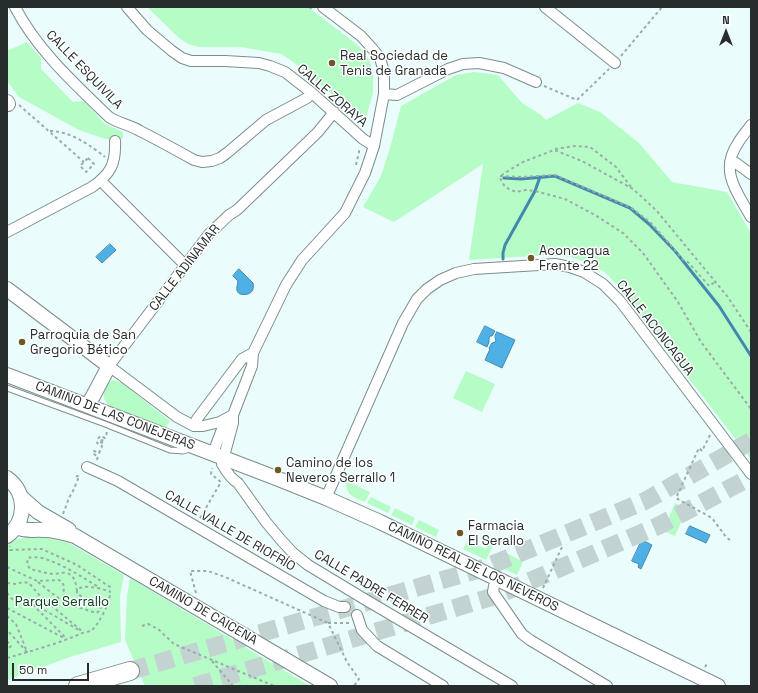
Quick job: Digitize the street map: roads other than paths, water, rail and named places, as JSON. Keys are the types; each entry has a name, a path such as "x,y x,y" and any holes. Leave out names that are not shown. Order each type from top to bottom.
{"highway":[{"path":"78,686 130,671"}],"street":[{"name":"CALLE ESQUIVILA","path":"15,7 28,29 52,59 109,117 115,121 140,130 194,160 202,162 220,158 266,120 307,98 312,93"},
{"name":"CALLE ZORAYA","path":"127,7 147,30 182,58 191,61 259,63 285,72 312,93 363,139 374,146"},
{"path":"218,455 230,417 252,366 253,353 286,285 302,260 345,213 365,173 374,146 384,94 384,72 380,58 361,36 323,7"},
{"path":"546,7 615,63"},
{"path":"384,94 397,95 448,69 464,64 479,63 504,68 536,82"},
{"name":"CALLE ADINAMAR","path":"88,406 109,366 209,234 229,215 237,210 318,132 334,112"},
{"path":"751,125 737,143 730,162 732,183 751,216"},
{"path":"7,232 92,188 102,181 108,173 116,153 115,140"},
{"path":"730,162 736,163 751,174"},
{"path":"105,184 181,261"},
{"name":"CALLE ACONCAGUA","path":"326,498 403,323 417,298 440,280 456,273 474,269 496,267 555,264 584,272 603,284 620,301 751,474"},
{"path":"7,289 177,417 194,426 202,426 220,422 230,417"},
{"path":"194,426 197,419 242,359 253,353"},
{"name":"CAMINO DE LAS CONEJERAS","path":"7,375 218,455"},
{"name":"CAMINO REAL DE LOS NEVEROS","path":"218,455 326,498 380,522 718,686"},
{"name":"CALLE PADRE FERRER","path":"218,455 226,471 233,480 238,483 266,522 293,553 308,565 512,686"},
{"path":"238,483 242,464"},
{"name":"CALLE VALLE DE RIOFRÍO","path":"87,467 118,481 324,601 339,607 345,607 354,619"},
{"path":"7,478 14,484 21,497 22,505 20,519 11,536"},
{"path":"21,497 48,520"},
{"name":"CAMINO DE CAICENA","path":"22,511 48,520 59,532 75,536 330,686"},
{"name":"CAMINO DE CAICENA","path":"11,536 48,520"},
{"path":"497,579 494,586 494,592 522,634 607,686"},
{"path":"345,607 353,593"},
{"path":"366,600 354,619 362,630 377,646 443,686"}],"lane":[{"path":"7,388 170,450 183,451 195,447"}],"water":[{"path":"110,244 116,250 102,263 96,257"},
{"path":"239,269 253,283 253,289 249,294 240,294 237,292 238,281 233,276"},
{"path":"485,326 495,331 489,338 487,347 477,342"},
{"path":"497,332 515,340 502,368 485,360 490,349 489,348 492,343 496,341 495,337"},
{"path":"690,526 710,535 706,543 686,534"},
{"path":"642,540 652,545 641,569 638,567 639,564 632,561"}],"waterway":[{"path":"504,178 521,179 555,176 630,208 649,224 675,251 719,306 751,356"},
{"path":"503,259 505,245 535,191 540,177"}],"tunnel":[{"path":"130,671 484,568 645,501 751,441"},
{"path":"195,686 495,596 658,526 751,477"}],"place":[{"name":"Real Sociedad de Tenis de Granada","path":"332,63"},
{"name":"Aconcagua Frente 22","path":"531,258"},
{"name":"Parroquia de San Gregorio Bético","path":"22,342"},
{"name":"Camino de los Neveros Serrallo 1","path":"278,470"},
{"name":"Farmacia El Serallo","path":"460,533"}],"park label":[{"name":"Parque Serrallo","path":"62,602"}]}
